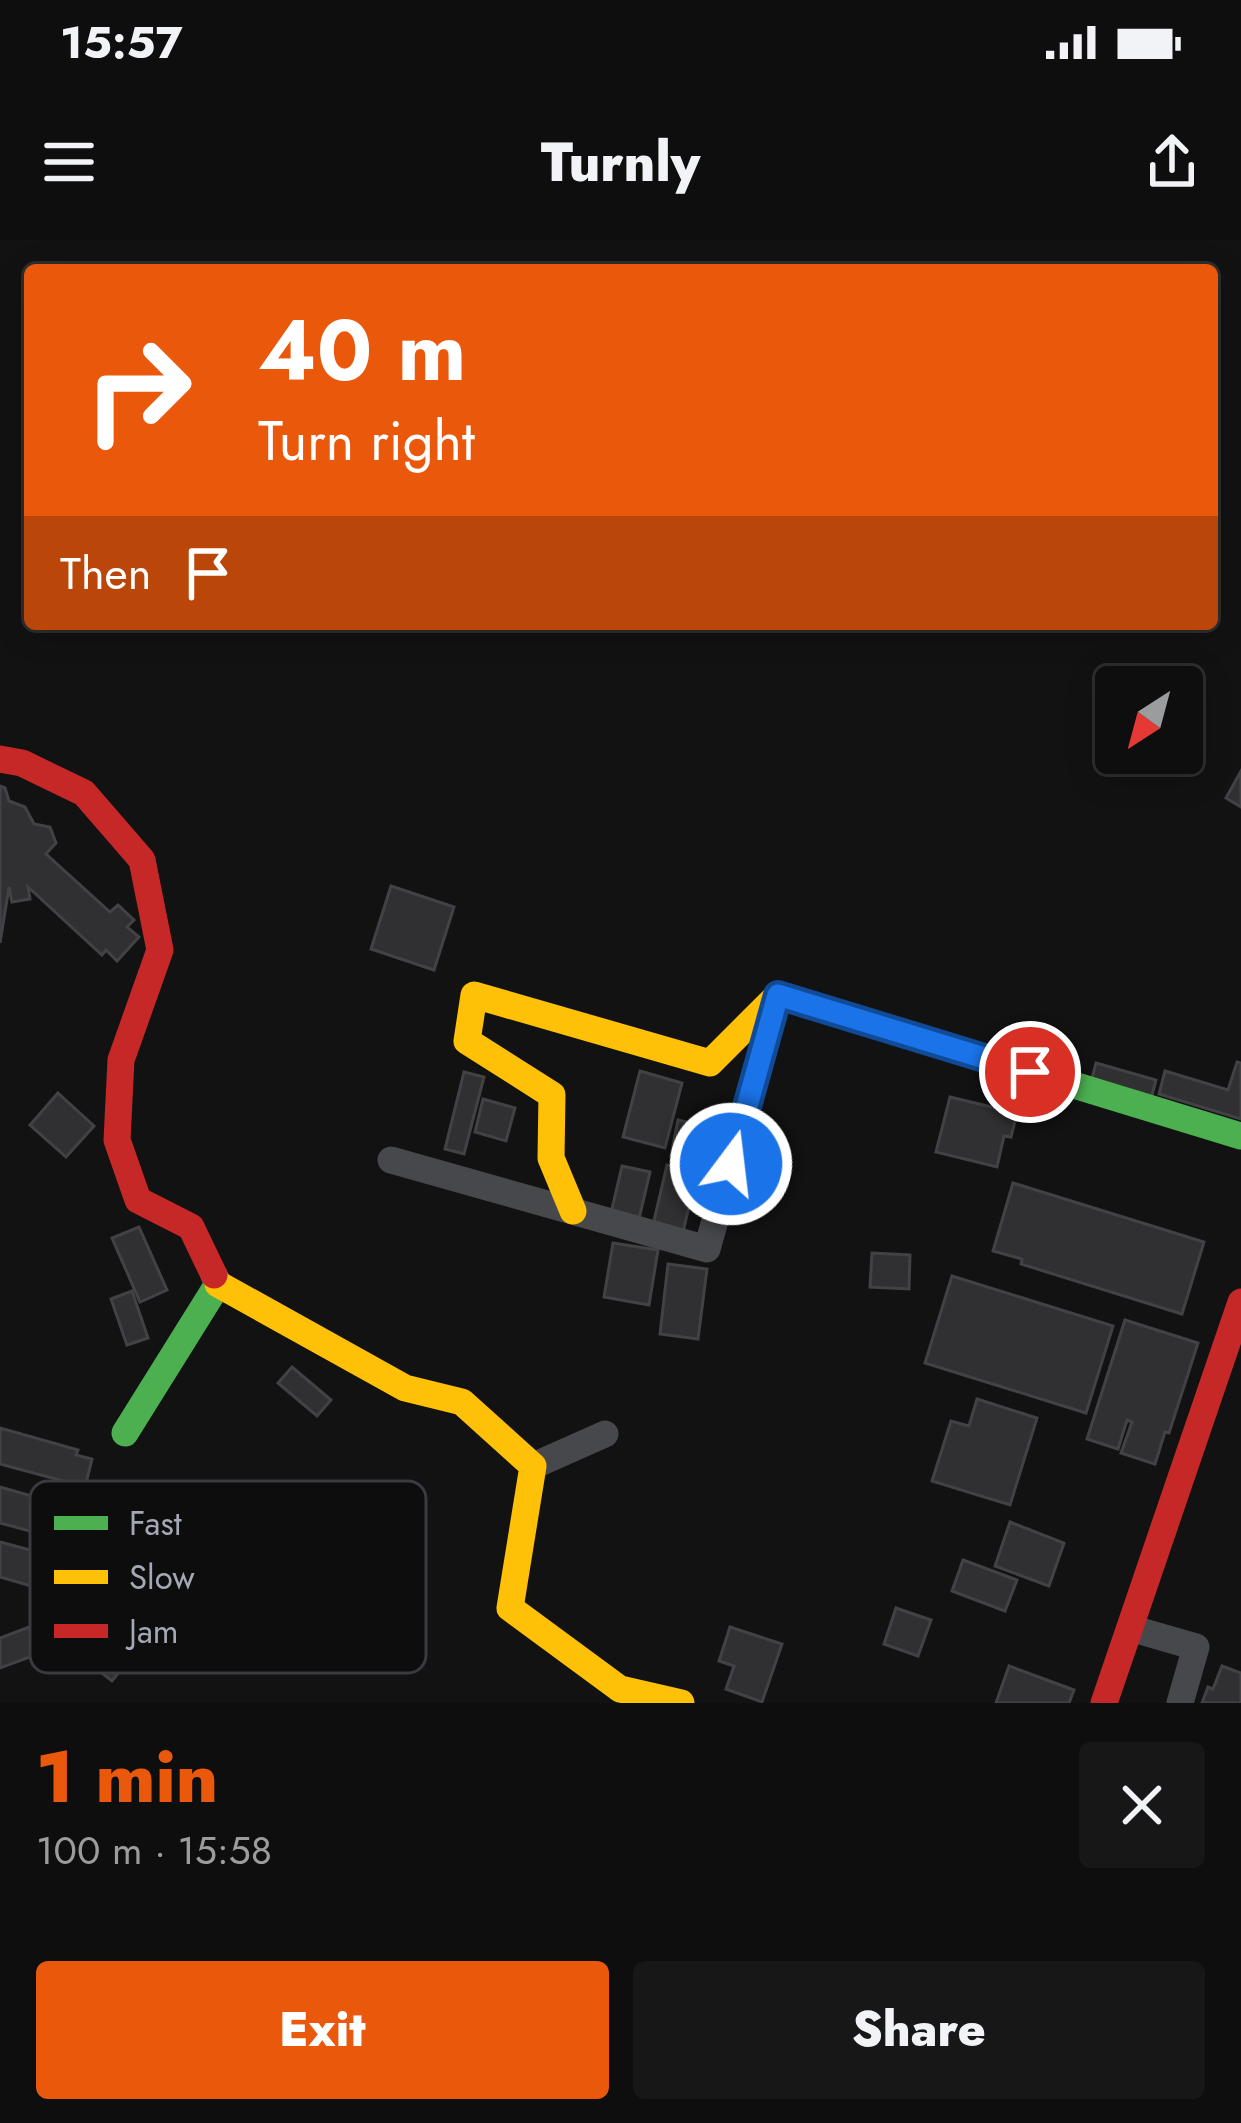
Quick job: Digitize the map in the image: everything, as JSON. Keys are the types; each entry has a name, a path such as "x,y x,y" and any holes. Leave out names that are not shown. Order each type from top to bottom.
{"street":[{"path":"0,758 22,763 84,793 142,860 160,950 121,1060 117,1140 138,1200 191,1227 218,1284 406,1388 462,1402 533,1466"},
{"path":"573,1211 551,1158 551,1095 467,1041 474,995 710,1064 778,995"},
{"path":"778,995 1241,1136"},
{"path":"391,1160 707,1249 778,995"},
{"path":"125,1432 218,1284"},
{"path":"1104,1703 1241,1302"},
{"path":"533,1466 605,1434"},
{"path":"533,1466 510,1607 620,1688 682,1703"},
{"path":"1130,1628 1196,1647 1180,1703"}],"building":[{"path":"1241,771 1241,807 1226,798"},
{"path":"0,786 9,801 25,807 34,824 50,827 56,843 46,854 110,912 118,905 134,920 127,927 139,937 117,961 106,950 102,955 28,887 30,899 12,902 9,887 0,943"},
{"path":"391,886 454,907 434,970 371,949"},
{"path":"1237,1062 1241,1063 1241,1119 1159,1094 1165,1071 1228,1090"},
{"path":"1096,1063 1156,1080 1151,1099 1091,1082"},
{"path":"640,1071 682,1083 665,1148 623,1137"},
{"path":"464,1072 484,1077 464,1154 445,1149"},
{"path":"58,1093 94,1126 66,1157 30,1125"},
{"path":"950,1097 1017,1113 1011,1137 1004,1136 997,1167 936,1152"},
{"path":"483,1099 515,1108 506,1141 475,1132"},
{"path":"678,1120 717,1129 709,1163 671,1155"},
{"path":"667,1165 697,1173 683,1232 653,1225"},
{"path":"622,1166 650,1172 639,1219 611,1213"},
{"path":"1013,1183 1204,1242 1182,1314 993,1251"},
{"path":"139,1227 167,1290 140,1302 112,1238"},
{"path":"613,1243 658,1250 649,1305 604,1297"},
{"path":"872,1253 910,1255 909,1289 870,1287"},
{"path":"668,1264 707,1269 698,1339 660,1334"},
{"path":"952,1276 1113,1326 1086,1413 925,1363"},
{"path":"132,1291 148,1338 127,1345 111,1299"},
{"path":"1125,1320 1198,1343 1155,1464 1121,1453 1132,1422 1127,1420 1118,1449 1087,1439"},
{"path":"292,1367 331,1400 317,1416 278,1383"},
{"path":"977,1399 1037,1418 1010,1505 932,1481 951,1421 969,1426"},
{"path":"0,1428 78,1450 76,1455 92,1459 86,1481 63,1481 0,1464"},
{"path":"0,1487 30,1496 30,1531 0,1523"},
{"path":"1010,1522 1064,1543 1049,1586 995,1566"},
{"path":"0,1542 30,1550 30,1586 0,1577"},
{"path":"963,1560 1017,1580 1005,1611 952,1591"},
{"path":"896,1608 931,1620 918,1656 884,1644"},
{"path":"29,1627 30,1657 0,1668 0,1638"},
{"path":"730,1627 782,1644 762,1702 726,1689 734,1666 719,1661"},
{"path":"1009,1666 1074,1690 1069,1703 996,1703"},
{"path":"1222,1666 1241,1673 1241,1703 1202,1703 1208,1687 1213,1689"}],"traffic: fast":[{"path":"900,1032 1241,1136"},
{"path":"125,1433 218,1284 214,1275"}],"traffic: slow":[{"path":"573,1211 551,1158 552,1095 467,1041 474,995 710,1063 778,995 900,1032"},
{"path":"218,1284 405,1388 462,1402 533,1466 510,1608 620,1689 681,1703"}],"traffic: jam":[{"path":"0,759 22,763 84,793 142,860 160,950 121,1060 117,1140 138,1200 191,1227 214,1275"},
{"path":"1104,1703 1241,1302"}],"route":[{"path":"731,1164 778,995 1030,1072"}]}
